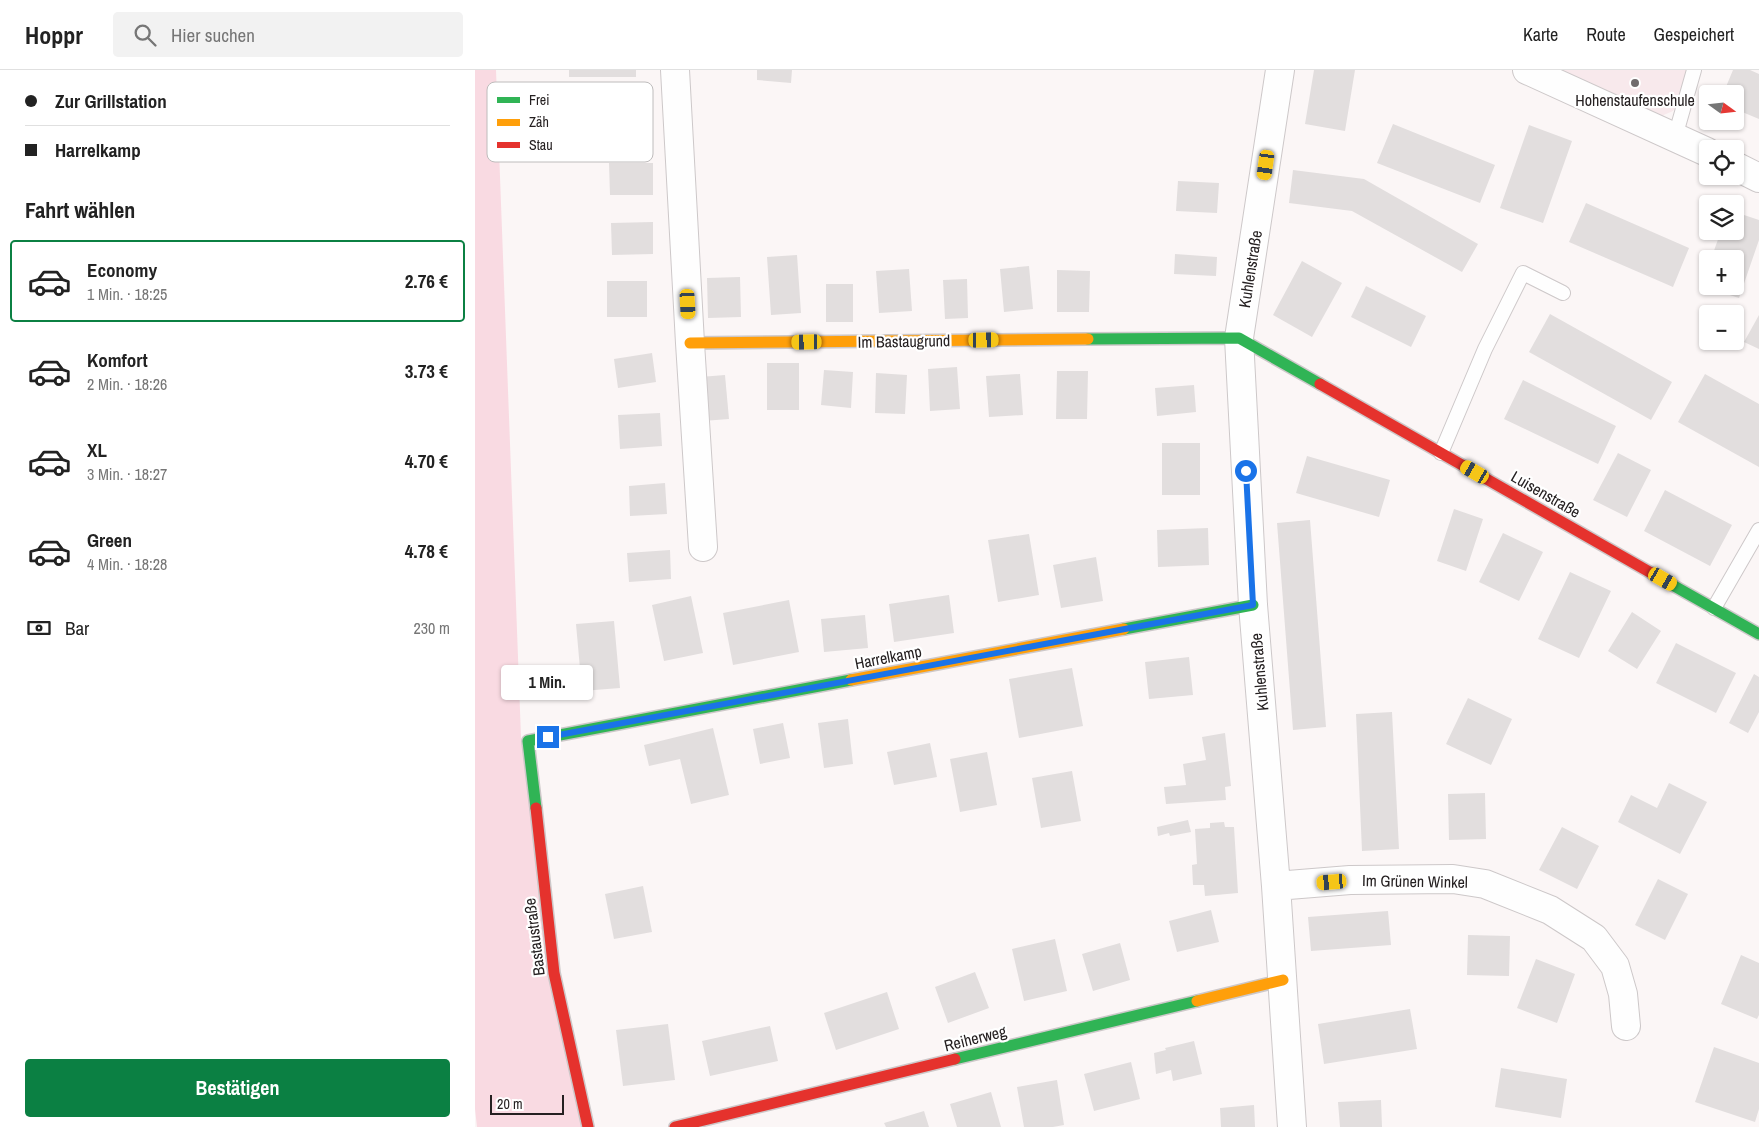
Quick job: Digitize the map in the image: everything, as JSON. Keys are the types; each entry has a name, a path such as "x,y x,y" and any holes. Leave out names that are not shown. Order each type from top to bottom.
{"street":[{"path":"675,70 703,547"},
{"name":"Kuhlenstraße","path":"1280,70 1239,338 1253,605 1276,886 1292,1127"},
{"path":"1527,70 1699,148"},
{"path":"1744,170 1759,178"},
{"name":"Im Bastaugrund","path":"690,343 1239,338"},
{"name":"Luisenstraße","path":"1239,338 1759,634"},
{"name":"Harrelkamp","path":"528,741 1253,605"},
{"name":"Bastaustraße","path":"528,741 554,973 589,1127"},
{"name":"Im Grünen Winkel","path":"1276,886 1350,880 1453,879 1485,884 1550,910 1594,938 1615,966 1623,994 1626,1026"},
{"name":"Reiherweg","path":"675,1127 1283,980"}],"lane":[{"path":"1675,137 1694,70"},
{"path":"1441,452 1485,350 1523,273 1563,293"},
{"path":"1715,608 1759,530"}],"shaded area":[{"path":"475,70 496,70 496,82 487,82 487,162 499,162 521,737 581,1127 477,1127 475,1109"},
{"name":"Hohenstaufenschule","path":"1556,70 1690,70 1683,96 1673,111 1659,117"}],"building":[{"path":"569,70 636,70 636,77 569,77"},
{"path":"757,70 792,70 791,83 757,80"},
{"path":"1314,70 1355,70 1345,131 1305,124"},
{"path":"1733,70 1750,70 1759,74 1759,119 1744,113 1744,85 1727,85"},
{"path":"1393,124 1495,165 1480,203 1377,163"},
{"path":"1529,125 1572,141 1543,223 1500,208"},
{"path":"609,163 653,163 653,195 610,195"},
{"path":"1293,170 1364,179 1478,244 1462,272 1352,211 1289,203"},
{"path":"1178,181 1219,183 1217,213 1176,211"},
{"path":"1586,203 1689,248 1673,287 1569,242"},
{"path":"1744,215 1759,220 1759,240 1744,284 1744,250 1714,250 1718,240 1744,240"},
{"path":"653,222 653,254 612,255 611,223"},
{"path":"1175,254 1217,257 1216,276 1174,274"},
{"path":"797,255 801,313 771,315 767,257"},
{"path":"1302,261 1342,283 1312,337 1273,315"},
{"path":"1029,266 1033,309 1004,312 1000,269"},
{"path":"909,269 912,311 879,313 876,271"},
{"path":"1057,270 1090,271 1089,312 1057,312"},
{"path":"740,277 741,317 708,318 707,278"},
{"path":"967,279 968,318 945,319 943,280"},
{"path":"607,281 647,281 647,317 607,317"},
{"path":"826,284 853,284 853,322 826,322"},
{"path":"1366,286 1426,316 1411,347 1351,317"},
{"path":"1550,314 1672,382 1651,420 1529,352"},
{"path":"1759,315 1759,349 1744,342"},
{"path":"652,353 656,382 618,388 614,359"},
{"path":"767,363 799,363 799,410 767,410"},
{"path":"957,367 960,409 930,411 928,369"},
{"path":"824,370 853,372 851,408 821,405"},
{"path":"1057,371 1088,371 1087,419 1056,419"},
{"path":"876,373 907,375 905,414 875,413"},
{"path":"1020,374 1023,415 989,417 986,376"},
{"path":"1705,374 1759,404 1759,467 1678,422"},
{"path":"725,375 729,419 703,421 700,377"},
{"path":"1523,380 1616,426 1598,464 1504,419"},
{"path":"1194,385 1196,412 1157,416 1155,388"},
{"path":"660,413 662,446 620,449 618,415"},
{"path":"1162,443 1200,443 1200,495 1162,495"},
{"path":"1618,453 1651,470 1627,517 1593,500"},
{"path":"1307,456 1390,480 1379,517 1296,493"},
{"path":"665,483 667,514 630,516 629,486"},
{"path":"1665,490 1732,525 1710,566 1644,531"},
{"path":"1454,509 1483,519 1466,571 1437,561"},
{"path":"1310,520 1326,727 1293,730 1277,523"},
{"path":"1208,528 1209,565 1158,567 1157,530"},
{"path":"1503,533 1543,552 1519,601 1479,582"},
{"path":"1029,534 1039,595 998,602 988,540"},
{"path":"670,550 671,579 629,582 627,553"},
{"path":"1096,557 1103,601 1061,608 1053,565"},
{"path":"1570,572 1611,591 1579,658 1538,639"},
{"path":"949,595 954,633 894,642 889,604"},
{"path":"691,596 703,653 664,661 652,605"},
{"path":"789,600 799,652 733,665 723,613"},
{"path":"1632,612 1661,631 1637,669 1608,651"},
{"path":"865,615 868,648 824,652 821,619"},
{"path":"614,621 620,688 582,691 576,624"},
{"path":"1676,643 1736,673 1716,713 1656,683"},
{"path":"1189,657 1193,695 1149,699 1145,662"},
{"path":"1072,668 1083,726 1019,738 1009,679"},
{"path":"1754,674 1759,677 1759,712 1748,733 1729,723"},
{"path":"1468,698 1512,719 1491,765 1446,744"},
{"path":"1392,712 1399,849 1362,851 1356,714"},
{"path":"848,719 853,764 824,768 818,723"},
{"path":"783,723 790,758 760,764 753,729"},
{"path":"713,728 729,795 691,804 680,759 649,766 644,745"},
{"path":"1225,733 1231,786 1225,787 1226,800 1166,804 1164,787 1186,785 1183,764 1206,760 1202,737"},
{"path":"930,743 937,777 894,785 887,752"},
{"path":"987,752 997,805 960,812 950,759"},
{"path":"1072,771 1081,821 1041,828 1032,778"},
{"path":"1669,783 1707,802 1680,854 1618,822 1631,795 1657,808"},
{"path":"1485,793 1486,839 1449,840 1448,794"},
{"path":"1188,820 1191,832 1170,836 1169,833 1158,836 1157,827"},
{"path":"1224,822 1225,827 1234,827 1238,893 1205,896 1204,885 1193,885 1192,865 1197,864 1195,829 1210,828 1210,823"},
{"path":"1562,827 1599,846 1577,889 1539,870"},
{"path":"1658,879 1688,894 1665,940 1635,925"},
{"path":"643,886 652,932 614,939 605,894"},
{"path":"1211,910 1219,942 1177,952 1169,921"},
{"path":"1388,911 1391,945 1311,951 1308,917"},
{"path":"1468,935 1510,936 1509,976 1467,975"},
{"path":"1055,939 1067,991 1024,1001 1012,949"},
{"path":"1120,943 1130,980 1093,991 1082,954"},
{"path":"1741,955 1759,963 1759,1015 1757,1019 1721,1004"},
{"path":"1536,959 1575,974 1557,1023 1517,1008"},
{"path":"975,972 989,1008 948,1023 935,987"},
{"path":"887,992 899,1029 836,1050 824,1013"},
{"path":"1410,1009 1417,1049 1324,1064 1318,1024"},
{"path":"668,1024 675,1080 623,1086 616,1030"},
{"path":"770,1026 778,1061 710,1076 702,1041"},
{"path":"1194,1041 1202,1074 1173,1081 1171,1070 1156,1074 1154,1053 1166,1050 1165,1048"},
{"path":"1714,1047 1759,1063 1759,1109 1755,1122 1695,1102"},
{"path":"1131,1062 1140,1099 1094,1111 1084,1074"},
{"path":"1501,1068 1567,1079 1561,1118 1495,1107"},
{"path":"1057,1080 1064,1125 1024,1127 1017,1087"},
{"path":"991,1092 1001,1127 957,1127 950,1104"},
{"path":"1381,1100 1382,1127 1340,1127 1338,1102"},
{"path":"1254,1105 1255,1127 1221,1127 1220,1108"},
{"path":"924,1111 929,1127 886,1127 884,1123"}],"traffic: fast":[{"path":"1088,339 1239,338 1320,384"},
{"path":"1653,574 1759,634"},
{"path":"1124,629 1253,605"},
{"path":"536,808 528,741 851,680"},
{"path":"955,1059 1197,1001"}],"traffic: slow":[{"path":"690,343 1088,339"},
{"path":"851,680 1124,629"},
{"path":"1197,1001 1283,980"}],"traffic: jam":[{"path":"1320,384 1653,574"},
{"path":"536,808 554,973 588,1127"},
{"path":"675,1127 955,1059"}],"place":[{"name":"Hohenstaufenschule","path":"1635,83"}],"route":[{"path":"548,737 1253,605 1246,471"}]}
